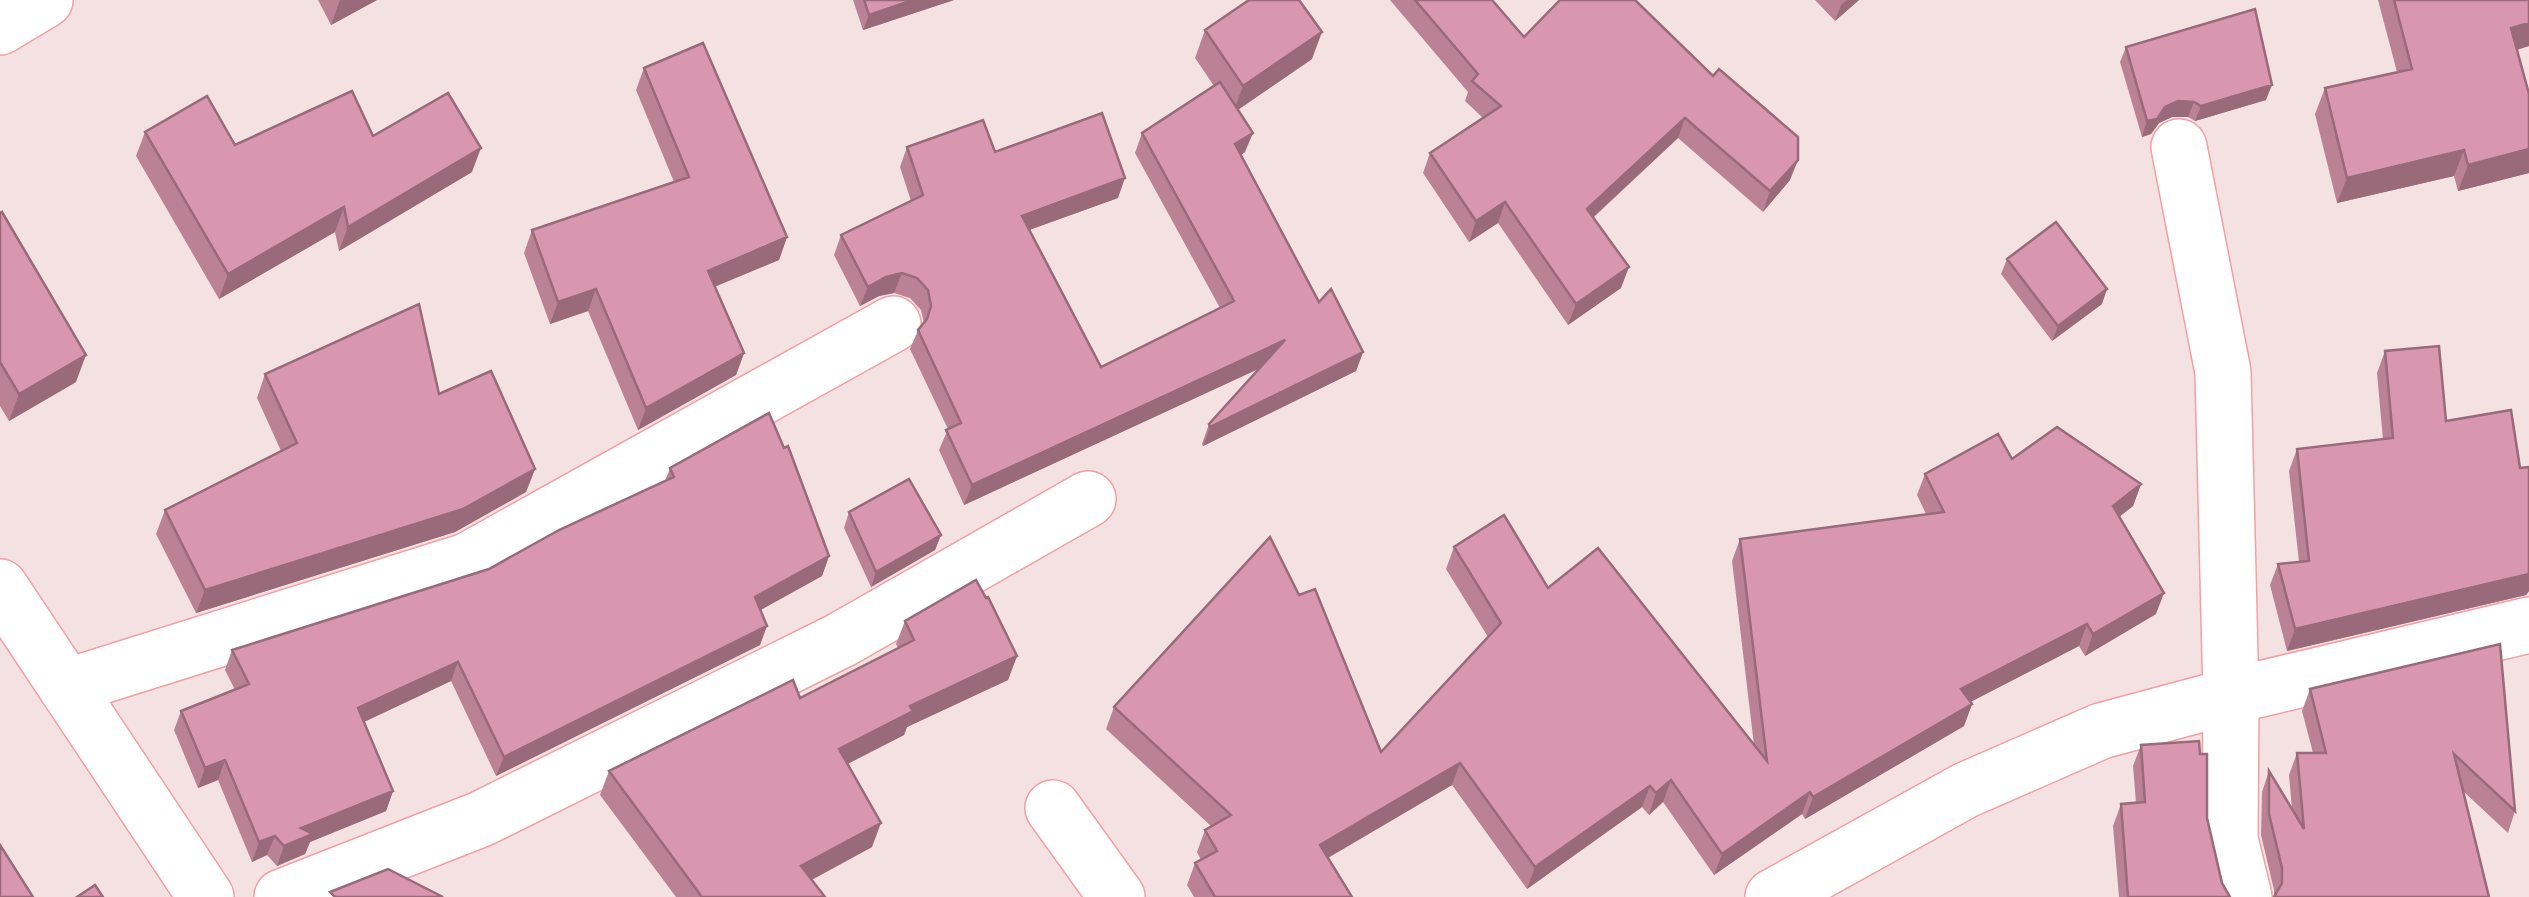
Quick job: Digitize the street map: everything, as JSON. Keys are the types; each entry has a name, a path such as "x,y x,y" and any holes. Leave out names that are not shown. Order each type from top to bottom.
{"street":[{"path":"0,27 45,0"},
{"path":"2179,147 2223,372 2231,696 2230,839 2244,897"},
{"path":"66,687 467,562 893,324"},
{"path":"282,897 499,811 841,640 1088,500"},
{"path":"5,605 66,687 206,897"},
{"path":"1773,897 1966,790 2101,731 2529,625"},
{"path":"1053,808 1117,897"}],"building":[{"path":"864,0 913,0 869,15"},
{"path":"1249,0 1299,0 1322,32 1243,86 1205,30"},
{"path":"1415,0 1492,0 1524,37 1560,0 1635,0 1713,76 1719,69 1798,137 1798,160 1770,191 1685,118 1587,209 1629,267 1576,304 1505,202 1476,221 1430,153 1501,106 1472,81 1478,74"},
{"path":"2394,0 2529,0 2529,23 2511,28 2529,94 2529,149 2468,165 2464,150 2347,178 2325,88 2412,69"},
{"path":"2255,9 2272,85 2201,106 2178,101 2165,107 2157,119 2147,121 2126,47"},
{"path":"703,43 787,237 708,271 744,353 646,408 596,289 558,302 532,230 689,177 644,68"},
{"path":"1220,82 1253,133 1235,144 1319,302 1331,289 1363,352 1210,427 1285,340 972,485 946,430 961,423 918,330 931,306 928,290 917,278 902,273 868,287 841,235 923,195 907,147 983,120 995,152 1102,113 1125,178 1022,216 1101,367 1234,301 1142,133"},
{"path":"352,91 373,136 448,93 481,148 348,227 344,207 228,274 145,132 207,96 235,145"},
{"path":"2,212 86,355 19,394 0,362"},
{"path":"2056,222 2107,289 2058,326 2007,259"},
{"path":"419,304 439,394 491,371 535,469 463,509 205,590 165,510 297,443 265,374"},
{"path":"2439,346 2446,421 2511,410 2520,468 2529,467 2529,574 2295,629 2278,564 2309,561 2297,449 2393,438 2385,351"},
{"path":"769,413 784,448 788,446 829,556 755,597 767,626 504,757 458,662 358,708 393,791 301,828 313,834 284,846 275,836 259,842 225,760 205,768 181,711 249,684 232,650 489,569 559,530 674,477 670,468"},
{"path":"2057,427 2141,484 2113,506 2164,593 2093,634 2087,624 1961,689 1972,704 1813,797 1810,792 1722,854 1671,780 1656,793 1650,786 1535,867 1460,763 1320,845 1352,897 1215,897 1195,863 1217,851 1205,830 1231,815 1114,707 1270,537 1299,595 1315,589 1381,752 1501,623 1454,547 1504,515 1548,588 1598,548 1767,761 1740,539 1944,512 1925,474 1998,434 2012,459"},
{"path":"909,479 941,535 876,572 849,512"},
{"path":"976,580 1017,656 910,706 913,711 839,749 881,823 801,866 825,897 702,897 609,771 793,680 800,698 914,640 905,621"},
{"path":"2500,644 2515,811 2454,754 2489,897 2274,897 2282,883 2282,868 2269,814 2269,771 2304,829 2297,753 2326,753 2310,689"},
{"path":"2199,741 2200,754 2207,754 2207,818 2222,883 2230,897 2128,897 2121,804 2145,802 2141,745"},
{"path":"0,845 33,897 0,897"},
{"path":"388,869 443,897 335,897 330,892"},
{"path":"95,885 103,897 77,897"}]}
